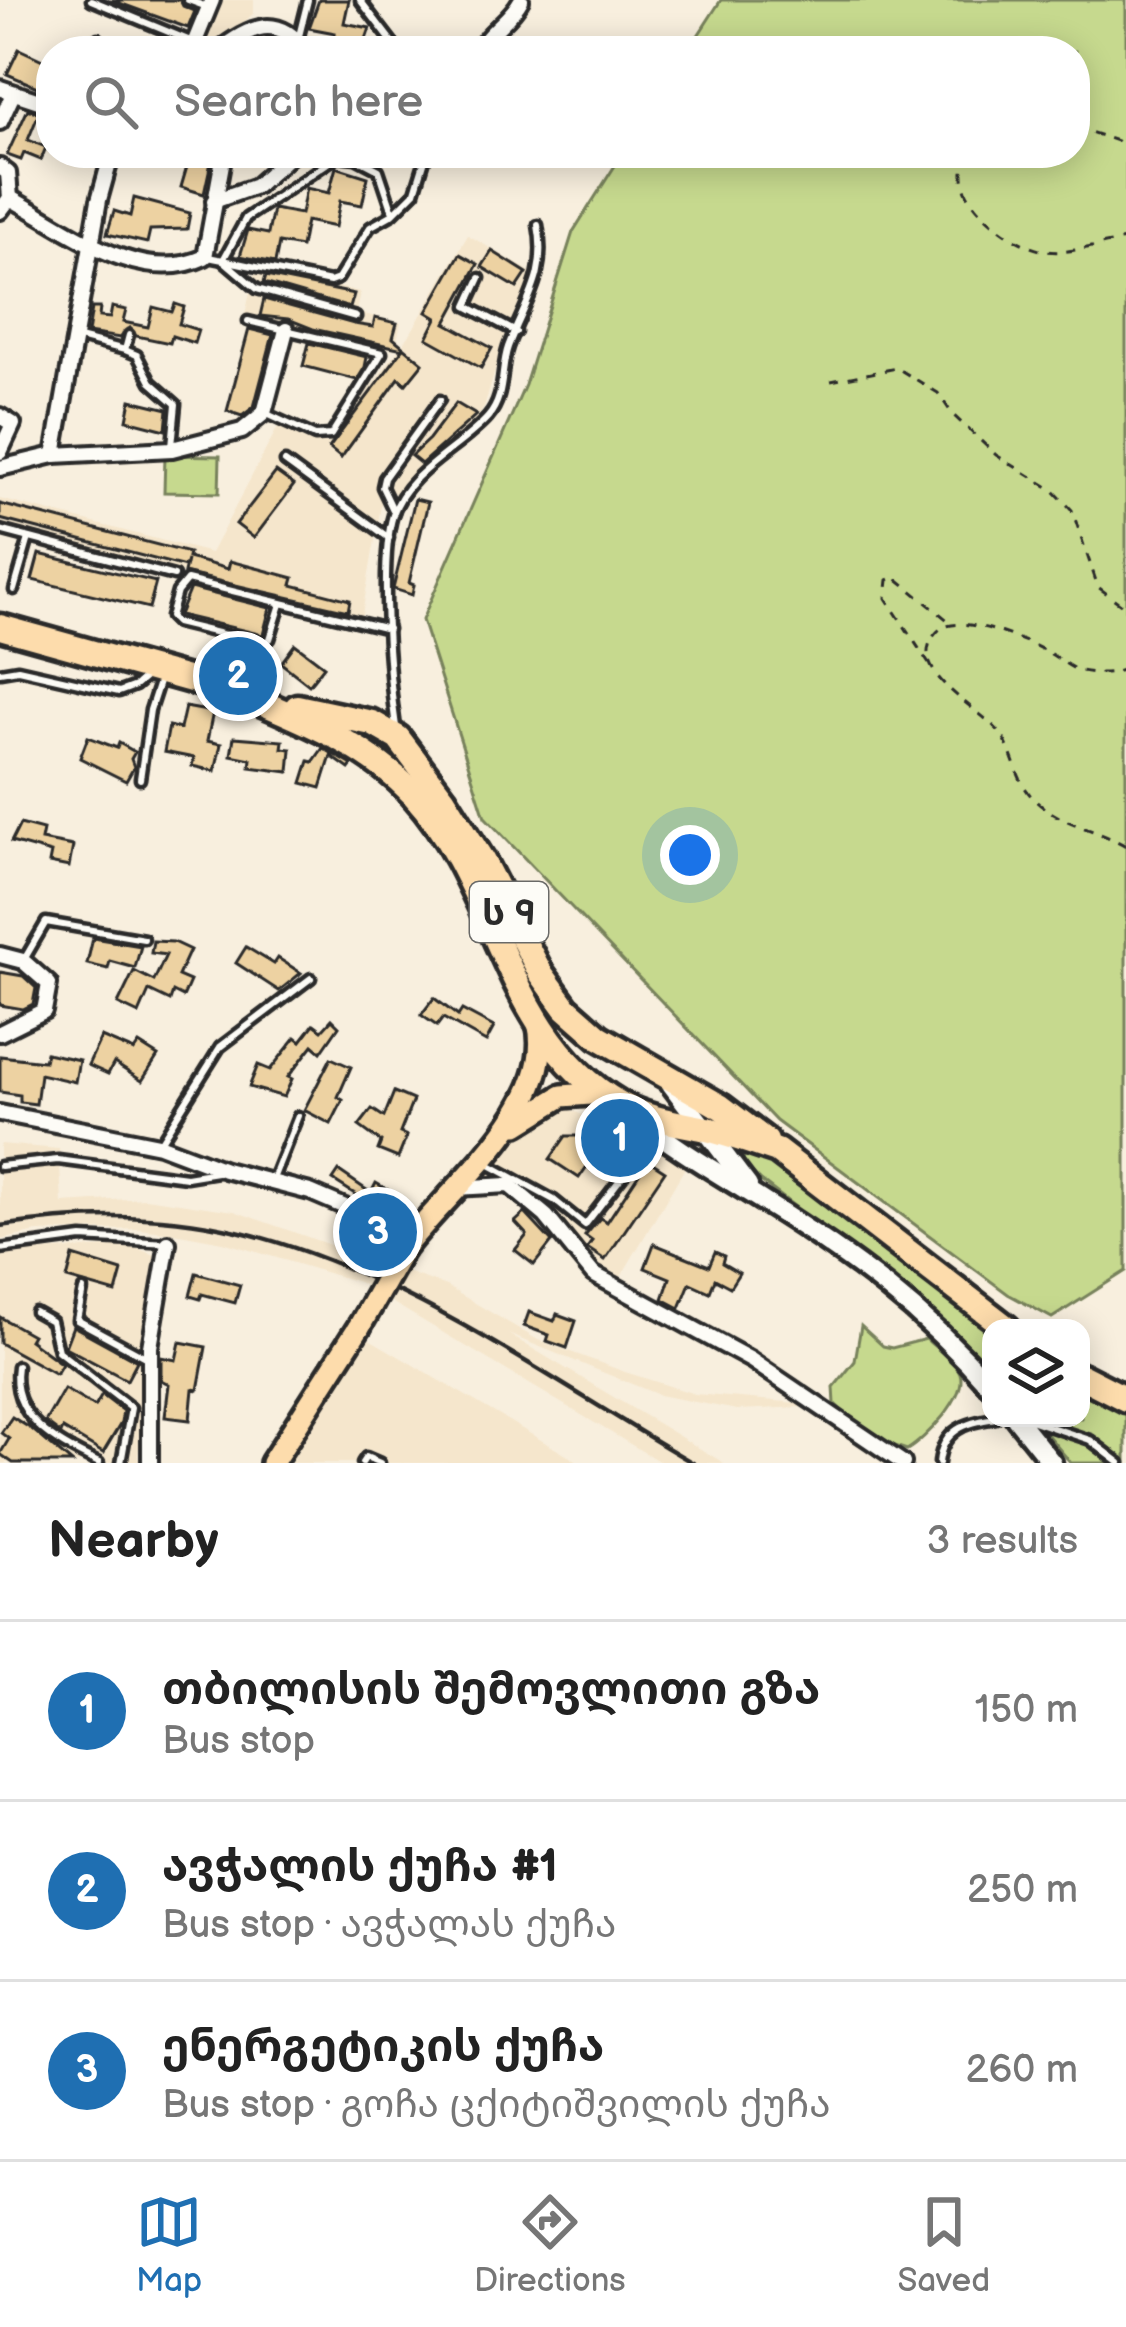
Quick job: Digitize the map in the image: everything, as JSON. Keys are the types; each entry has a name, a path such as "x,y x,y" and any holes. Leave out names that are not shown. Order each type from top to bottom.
{"highway":[{"name":"ს 9","path":"0,627 388,732 458,820 552,991 599,1037 738,1118 765,1146 995,1319"},
{"name":"ს 9","path":"250,698 365,752 412,792 444,835 538,1021 568,1060 613,1099 663,1120 765,1146"},
{"path":"365,752 365,737 388,732"},
{"path":"663,1120 681,1109 682,1095"},
{"path":"1090,1381 1126,1399"}],"main road":[{"path":"272,1463 408,1242 502,1135 533,1084 542,1046 538,1021"},
{"path":"662,1075 682,1095 730,1167 765,1202"},
{"path":"502,1135 562,1096 613,1099 712,1172 765,1202 910,1302 982,1377"},
{"path":"730,1167 734,1149 765,1146"},
{"path":"1026,1427 1052,1463"}],"street":[{"path":"491,36 512,17 520,0"},
{"path":"198,36 211,4"},
{"path":"238,36 249,28 265,26 284,36"},
{"path":"0,122 7,91 36,100"},
{"path":"0,167 8,173 5,205 127,259 174,266 205,257 221,168"},
{"path":"54,455 108,168"},
{"path":"214,201 256,186 276,168"},
{"path":"0,468 54,455 172,449 242,431 264,413 286,330"},
{"path":"0,416 13,424 13,430 0,452"},
{"path":"0,955 23,961 49,984 44,1011 0,1033"},
{"path":"0,1113 159,1144 225,1170 310,1192 408,1242"},
{"path":"454,1188 509,1185 546,1216 592,1274 751,1360 903,1463"},
{"path":"150,1463 150,1360 169,1243"}],"lane":[{"path":"91,0 169,36"},
{"path":"188,0 211,4"},
{"path":"303,36 308,0"},
{"path":"360,0 388,36"},
{"path":"223,260 246,218 320,168"},
{"path":"375,168 393,214"},
{"path":"205,257 330,282 343,274 370,226 393,214 415,192 423,168"},
{"path":"388,732 392,701 389,538 394,512 407,491 490,415 505,383 506,352 536,284 543,252 538,225"},
{"path":"223,260 257,290 356,317"},
{"path":"480,278 467,306 515,332"},
{"path":"248,320 382,353 331,435 315,436 264,413"},
{"path":"124,350 129,335"},
{"path":"75,337 137,355 151,382 176,404 172,449"},
{"path":"394,512 382,487 384,478 440,400"},
{"path":"285,462 389,538"},
{"path":"0,530 174,576"},
{"path":"14,590 29,538"},
{"path":"281,604 270,639 263,644 176,623 170,617 177,592 187,580 388,629"},
{"path":"0,672 18,669 119,692 157,671"},
{"path":"140,779 157,671"},
{"path":"388,732 392,701"},
{"path":"23,961 46,922 144,939"},
{"path":"159,1144 220,1047 311,978"},
{"path":"272,1182 298,1116"},
{"path":"0,1166 58,1160 186,1177 225,1170"},
{"path":"479,1160 554,1200 585,1226 634,1160"},
{"path":"0,1249 82,1238 169,1243"},
{"path":"83,1291 77,1320 150,1360"},
{"path":"34,1312 51,1321 58,1351 131,1408 121,1463"},
{"path":"17,1366 17,1395 38,1428 99,1463"},
{"path":"939,1463 942,1443 956,1430 982,1422"},
{"path":"1051,1427 1075,1434 1120,1463"},
{"path":"1100,1463 1110,1454"},
{"path":"362,1463 366,1457 380,1463"}],"path":[{"path":"1090,132 1126,149"},
{"path":"963,168 966,192 980,212 1038,250 1066,251 1126,240"},
{"path":"831,381 897,368 938,393 974,436 1053,490 1072,510 1098,587 1126,608"},
{"path":"1126,669 1110,674 1076,670 1000,632 951,624 904,582 888,580 886,598 933,671 1002,736 1028,794 1047,811 1126,846"},
{"path":"933,671 928,653 937,632 951,624"}],"shaded area":[{"path":"213,0 254,0 254,13 229,36 200,36"},
{"path":"468,235 534,274 503,344 484,408 465,435 399,493 383,494 361,620 0,524 0,499 211,553 281,421 327,444 409,336"},
{"path":"256,268 360,292 356,312 401,323 395,349 245,314"},
{"path":"561,1106 649,1142 686,1166 619,1280 599,1266 568,1229 506,1178 476,1176 496,1153"},
{"path":"0,1144 59,1149 62,1203 145,1198 234,1211 446,1286 538,1340 625,1372 695,1394 803,1407 737,1410 659,1395 508,1334 724,1463 662,1463 358,1282 223,1242 174,1233 139,1229 37,1232 0,1240"},
{"path":"130,1246 158,1256 140,1463 0,1463 0,1253"},
{"path":"366,1337 580,1463 285,1463"}],"green space":[{"path":"721,0 1126,0 1126,1271 1052,1318 1008,1294 776,1121 485,817 422,620 525,385 573,232 614,168 1090,168 1090,36 698,36"},
{"path":"165,455 220,456 219,493 164,492"},
{"path":"748,1151 778,1164 982,1321 982,1358 932,1311 761,1181 744,1164 743,1155"},
{"path":"861,1326 892,1348 926,1339 960,1373 951,1405 907,1450 874,1439 835,1404 834,1387 855,1361"},
{"path":"1090,1386 1126,1407 1126,1463 1071,1463 1041,1427 1090,1427"}],"building":[{"path":"111,0 180,0 195,11 188,28"},
{"path":"319,0 349,0 344,23 370,28 367,36 334,36 309,28"},
{"path":"19,49 36,57 36,87 7,74"},
{"path":"28,109 36,112 28,140 36,143 36,158 24,153 21,160 7,155"},
{"path":"187,168 210,168 204,194 181,187"},
{"path":"336,168 368,177 362,205 340,201 335,227 306,221 301,247 279,243 275,263 240,256 248,230 268,234 273,209 301,214 306,188 329,193"},
{"path":"134,198 190,213 187,229 150,230 147,243 107,234 114,211 130,216"},
{"path":"492,251 527,273 517,288 482,267"},
{"path":"460,254 478,264 446,323 492,348 481,368 427,338 437,318 427,312"},
{"path":"266,276 354,294 350,308 264,283"},
{"path":"264,299 354,324 373,327 375,318 397,323 393,338 423,363 406,384 399,378 341,458 329,448 403,349 260,316"},
{"path":"175,304 184,307 179,324 198,330 194,343 172,336 170,343 136,336 130,328 120,338 88,333 92,308 100,308 99,317 110,318 112,307 126,310 123,322 148,327 153,307 172,312"},
{"path":"249,329 273,335 254,407 242,416 227,411"},
{"path":"309,343 367,357 365,367 357,380 303,366"},
{"path":"131,400 168,409 166,430 127,420"},
{"path":"456,403 476,415 421,464 411,456"},
{"path":"276,472 294,485 254,538 236,524"},
{"path":"415,499 428,502 409,583 414,585 412,595 393,589"},
{"path":"0,504 189,553 188,558 228,569 230,561 294,578 292,585 350,600 348,611 184,573 187,560 185,567 0,519"},
{"path":"39,554 156,582 149,608 32,580"},
{"path":"190,588 270,608 263,635 179,615"},
{"path":"295,644 324,666 309,685 281,663"},
{"path":"185,707 213,712 207,741 221,744 215,771 192,766 194,758 164,752 169,726 180,729"},
{"path":"88,737 117,748 119,743 135,752 126,781 80,758"},
{"path":"234,737 283,741 282,748 291,749 289,772 250,767 251,759 231,755"},
{"path":"323,748 352,765 349,769 331,756 321,788 302,783 309,761"},
{"path":"20,824 43,830 41,840 73,846 69,867 49,863 51,853 11,842"},
{"path":"93,938 141,946 135,968 110,961 108,969 87,964"},
{"path":"153,941 173,942 190,950 178,976 190,981 183,997 173,992 170,1001 149,991 139,1014 118,1004 134,971 154,981 166,955 151,953"},
{"path":"246,947 274,964 278,958 301,973 279,991 236,963"},
{"path":"0,972 23,976 36,988 33,1004 23,1009 0,1005"},
{"path":"434,998 458,1016 462,1010 494,1027 486,1042 443,1018 437,1026 421,1015"},
{"path":"332,1019 339,1026 321,1052 313,1045 288,1077 292,1079 284,1097 249,1087 258,1065 270,1070 296,1037 301,1041 314,1024 322,1030"},
{"path":"101,1037 134,1051 139,1044 158,1056 142,1081 114,1063 108,1074 88,1065"},
{"path":"46,1053 79,1060 75,1082 40,1074 36,1104 0,1092 0,1056 44,1061"},
{"path":"331,1058 351,1067 331,1124 304,1110"},
{"path":"394,1092 413,1100 400,1133 407,1136 398,1158 378,1150 381,1142 359,1126 372,1109 384,1117"},
{"path":"596,1128 608,1136 579,1178 550,1159 566,1136 591,1136"},
{"path":"648,1160 665,1171 605,1260 587,1248 592,1241 585,1236 600,1218 607,1222"},
{"path":"339,1171 371,1193 376,1183 390,1191 380,1210 333,1180"},
{"path":"525,1213 552,1242 534,1265 515,1250 527,1235 515,1222"},
{"path":"654,1244 709,1266 715,1252 724,1256 722,1263 739,1273 730,1287 715,1279 710,1292 690,1283 680,1308 663,1299 670,1278 645,1268"},
{"path":"73,1256 122,1271 116,1293 67,1279"},
{"path":"196,1273 240,1285 235,1303 202,1294 200,1299 190,1296"},
{"path":"529,1312 554,1321 557,1314 576,1321 567,1348 524,1326"},
{"path":"0,1317 32,1335 29,1340 62,1364 56,1374 0,1343"},
{"path":"73,1326 137,1361 127,1380 65,1347"},
{"path":"180,1342 206,1347 198,1390 193,1389 190,1420 165,1417 169,1384 161,1380 161,1357 176,1360"},
{"path":"64,1389 95,1407 102,1395 123,1411 103,1453 45,1422"},
{"path":"12,1417 72,1463 13,1463 0,1454 9,1439 1,1433"}],"railway":[{"path":"0,1226 89,1217 148,1218 208,1225 298,1249 357,1272 472,1330 693,1463"}],"place":[{"name":"ავჭალის ქუჩა #1","path":"238,676"},
{"name":"თბილისის შემოვლითი გზა","path":"620,1138"},
{"name":"ენერგეტიკის ქუჩა","path":"378,1232"}]}
